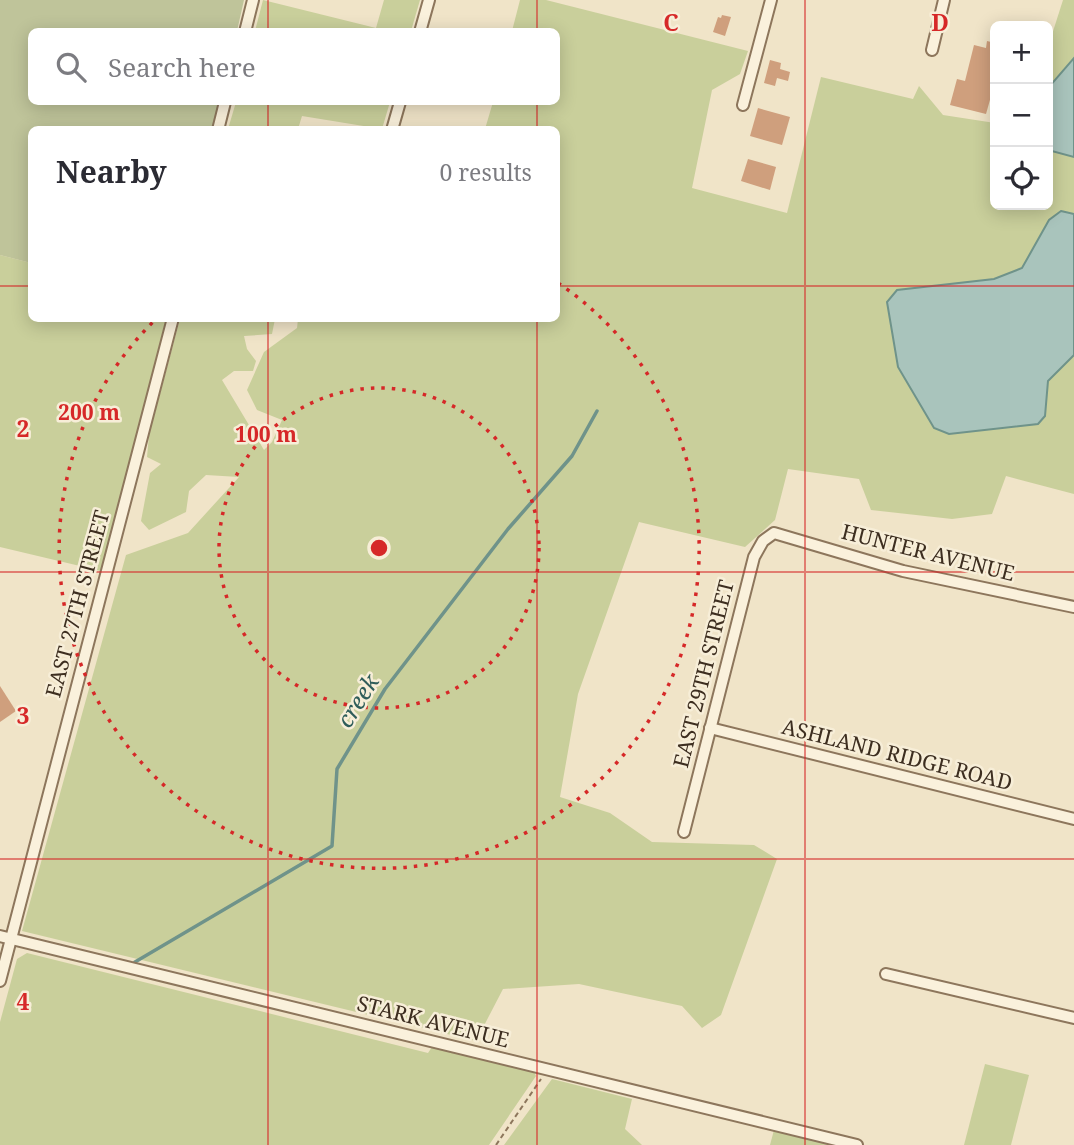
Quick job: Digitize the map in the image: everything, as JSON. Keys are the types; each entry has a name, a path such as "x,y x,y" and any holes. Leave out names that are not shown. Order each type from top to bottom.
{"street":[{"path":"246,28 253,0"},
{"path":"421,28 429,0"},
{"path":"743,105 771,0"},
{"path":"932,50 944,0"},
{"path":"219,126 224,105"},
{"path":"393,126 399,105"},
{"name":"EAST 27TH STREET","path":"0,981 6,937 172,322"},
{"name":"HUNTER AVENUE","path":"774,533 903,571 1074,607"},
{"name":"EAST 29TH STREET","path":"684,832 754,557 763,541 774,533"},
{"name":"ASHLAND RIDGE ROAD","path":"710,728 1074,819"},
{"name":"STARK AVENUE","path":"6,937 857,1145"},
{"path":"886,974 1074,1018"}],"path":[{"path":"496,1145 547,1070"}],"green space":[{"path":"0,0 244,0 238,28 28,28 28,105 218,105 213,126 28,126 28,262 0,255"},
{"path":"263,0 376,28 256,28"},
{"path":"384,0 420,0 412,28 376,28"},
{"path":"520,0 546,0 748,51 740,74 712,90 692,188 787,213 821,77 913,99 919,86 943,115 990,122 990,210 1053,210 1053,151 1074,157 1074,214 1061,211 1022,268 994,279 898,290 949,434 1038,424 1045,416 1048,381 1074,355 1074,494 1006,476 992,514 952,519 871,510 859,479 788,469 775,520 745,547 639,522 578,694 560,797 610,813 652,842 754,845 777,859 721,1015 702,1028 682,1006 579,984 503,989 476,1041 22,931 126,555 188,533 239,477 206,475 189,491 186,512 149,530 141,521 150,473 161,464 147,457 149,435 179,322 274,322 272,334 244,336 247,349 256,361 253,371 234,371 222,380 264,450 272,442 282,420 257,410 247,390 264,352 297,328 298,322 560,322 560,126 486,126 492,105 560,105 560,28 513,28"},
{"path":"1063,0 1074,0 1074,58 1053,82 1053,31"},
{"path":"235,105 389,105 383,126 364,126 302,116 299,126 229,126"},
{"path":"0,255 28,262 28,322 165,322 101,571 0,547"},
{"path":"27,953 428,1053 432,1047 534,1072 536,1076 489,1145 0,1145 0,1022 17,959"},
{"path":"985,1064 1029,1075 1011,1145 964,1145"},
{"path":"552,1079 632,1099 625,1129 642,1145 504,1145"},
{"path":"774,1130 836,1145 770,1145"}],"water":[{"path":"1074,58 1074,157 1053,151 1053,82"},
{"path":"1061,211 1074,214 1074,355 1048,381 1045,416 1038,424 949,434 934,428 898,367 887,302 897,290 994,279 1022,268 1049,220"}],"building":[{"path":"722,15 731,17 725,36 713,32 718,17 721,18"},
{"path":"987,41 990,42 990,100 986,114 950,105 957,79 965,81 974,45 986,48"},
{"path":"770,60 781,63 780,69 790,72 788,81 777,78 775,86 764,83"},
{"path":"758,108 790,117 782,145 750,136"},
{"path":"748,159 776,167 770,190 741,181"},
{"path":"0,686 16,711 0,722"}],"waterway":[{"name":"creek","path":"135,962 332,846 337,769 385,689 508,529 572,456 597,411"}]}
